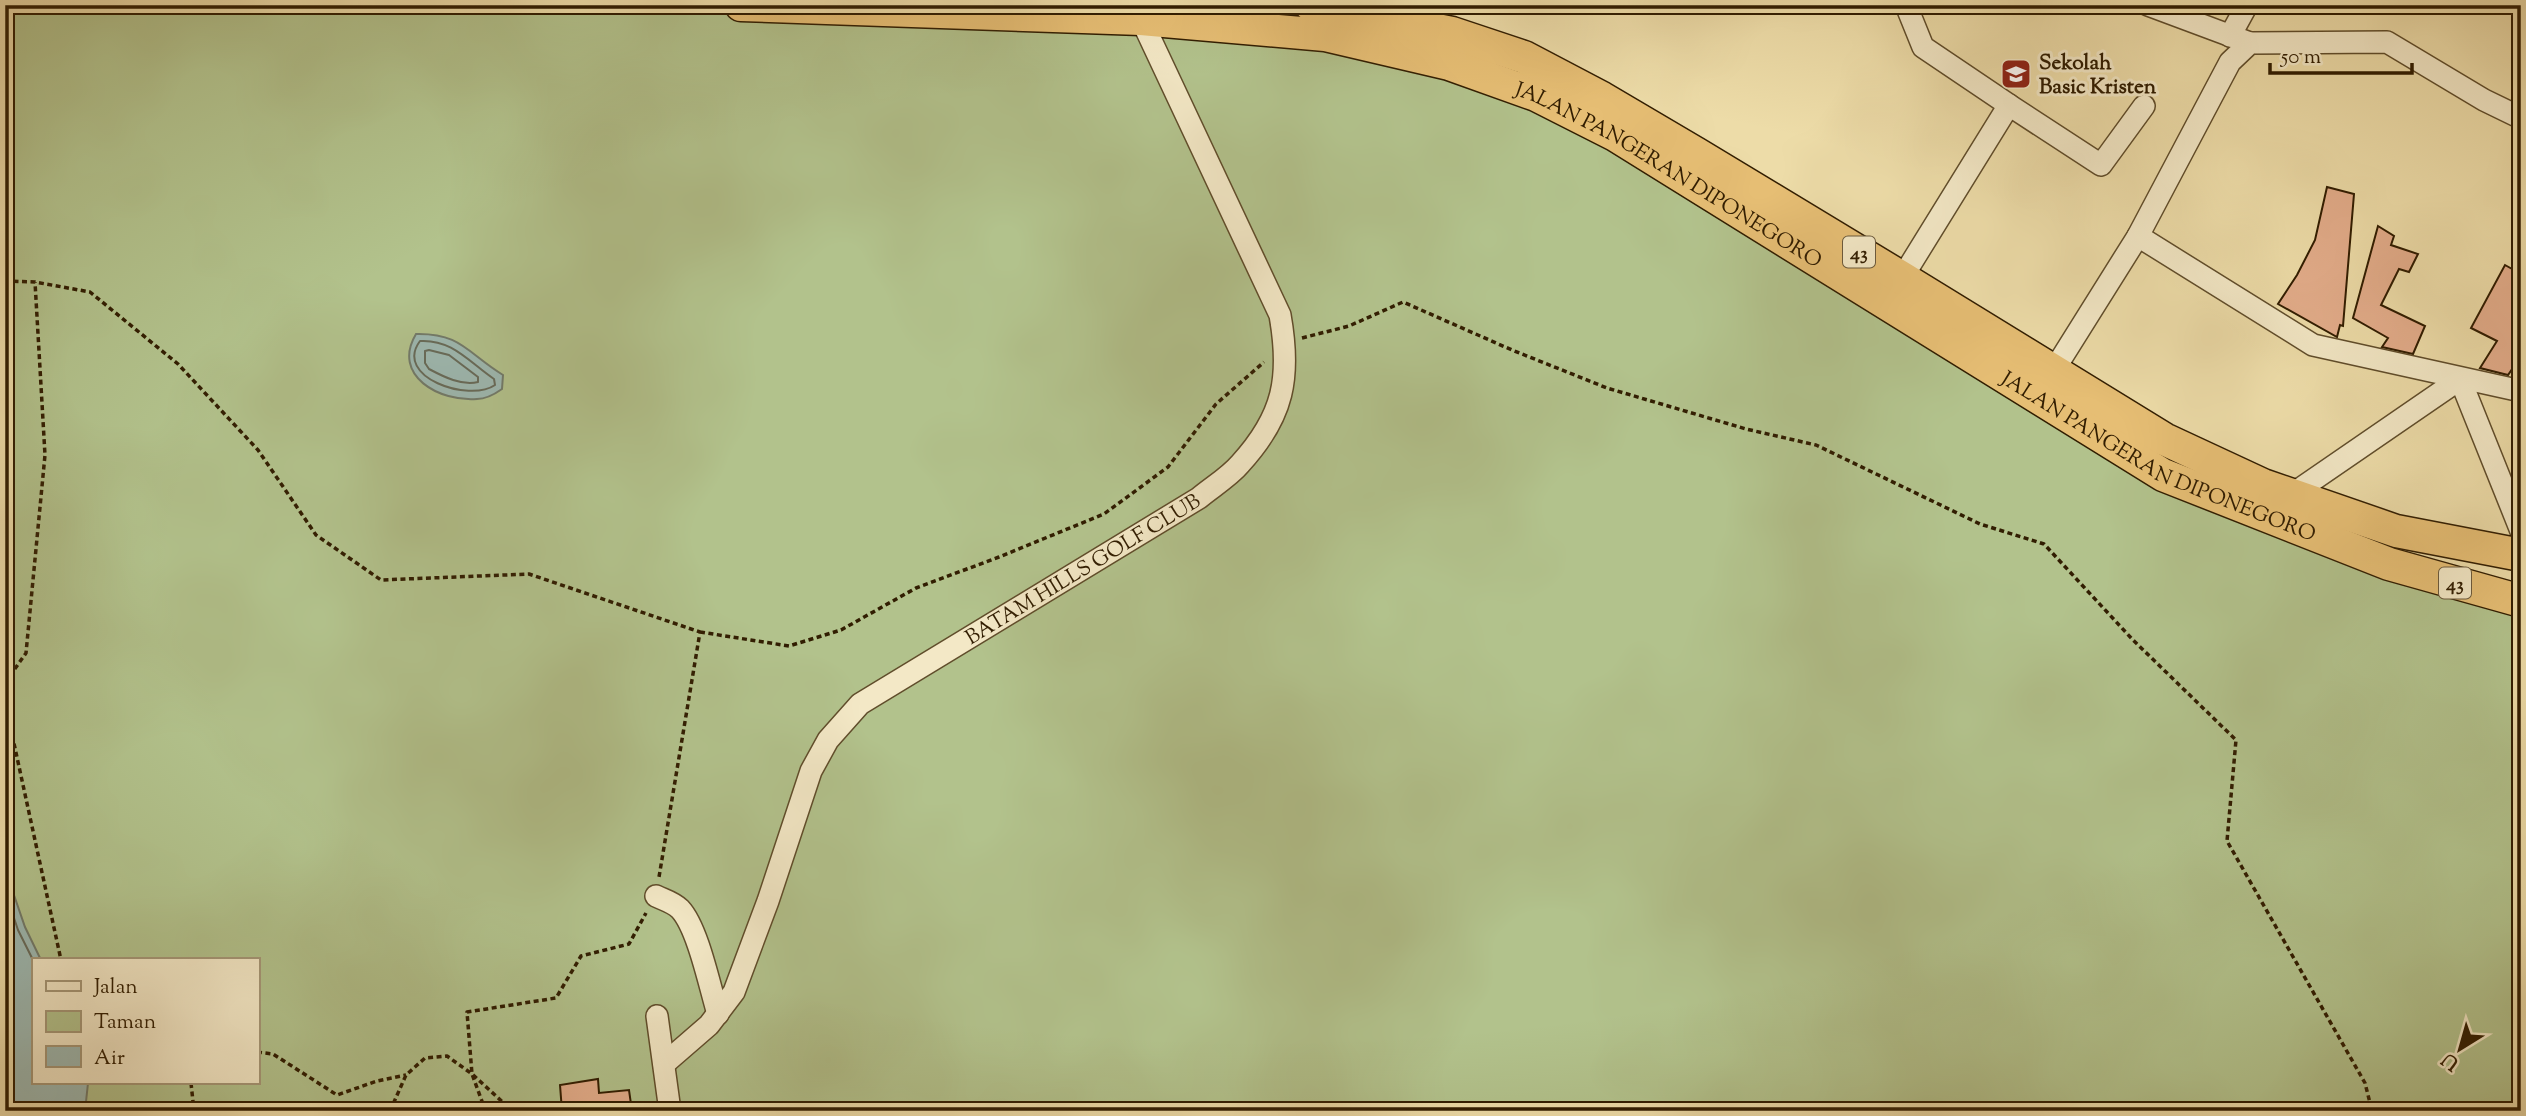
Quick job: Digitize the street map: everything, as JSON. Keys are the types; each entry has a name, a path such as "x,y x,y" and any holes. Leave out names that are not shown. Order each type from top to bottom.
{"highway":[{"name":"JALAN PANGERAN DIPONEGORO","path":"741,5 1142,19 1325,35 1449,64 1536,95 1615,135 2163,475 2389,564 2521,601"},
{"name":"JALAN PANGERAN DIPONEGORO","path":"1311,5 1388,12 1524,57 1602,98 2164,439 2263,485 2396,531 2521,555"}],"lane":[{"path":"1906,5 1923,47 2101,165 2144,106"},
{"path":"2148,5 2240,39 2387,42 2483,100 2521,118"},
{"path":"2054,370 2138,236 2230,62 2240,39 2247,5"},
{"name":"BATAM HILLS GOLF CLUB","path":"664,1064 709,1025 734,992 768,901 811,771 828,740 860,704 1199,498 1240,465 1266,429 1283,393 1285,343 1280,315 1142,19"},
{"path":"1902,278 2009,105"},
{"path":"2138,236 2313,345 2521,391"},
{"path":"2291,495 2459,379"},
{"path":"2459,379 2521,531"},
{"path":"656,896 675,905 685,915 718,1014"},
{"path":"657,1016 670,1111"}],"path":[{"path":"5,281 35,282 90,292 178,364 258,450 316,535 381,580 529,575 699,632 789,646 841,629 916,588 1104,514 1168,467 1216,404 1285,343 1349,326 1403,302 1607,388 1746,429 1816,445 1980,524 2044,544 2133,640 2236,740 2227,841 2365,1083 2372,1111"},
{"path":"5,683 26,653 45,455 35,282"},
{"path":"483,1111 472,1074 467,1012 556,998 581,956 629,944 656,896 699,632"},
{"path":"5,702 61,958"},
{"path":"259,1052 273,1054 337,1095 377,1081 406,1075"},
{"path":"390,1111 406,1075 425,1058 447,1056 472,1074 508,1107"},
{"path":"191,1084 194,1111"}],"green space":[{"path":"5,5 967,5 1455,56 2142,452 2521,605 2521,1111 5,1111"}],"water":[{"path":"416,334 444,337 463,346 503,375 502,389 477,399 463,399 435,391 415,374 410,362 410,349"},
{"path":"5,869 25,927 40,958 32,958 32,1084 88,1084 85,1111 5,1111"}],"building":[{"path":"2327,187 2354,194 2343,326 2340,325 2337,337 2278,304 2315,240"},
{"path":"2378,226 2394,236 2391,245 2418,254 2409,272 2399,269 2381,305 2425,326 2413,354 2382,347 2388,338 2353,318"},
{"path":"2505,265 2521,274 2521,356 2508,375 2480,368 2497,341 2471,328"},
{"path":"598,1079 599,1093 629,1090 632,1111 562,1111 560,1085"}],"place":[{"name":"Sekolah Basic Kristen","path":"2016,74"}]}
